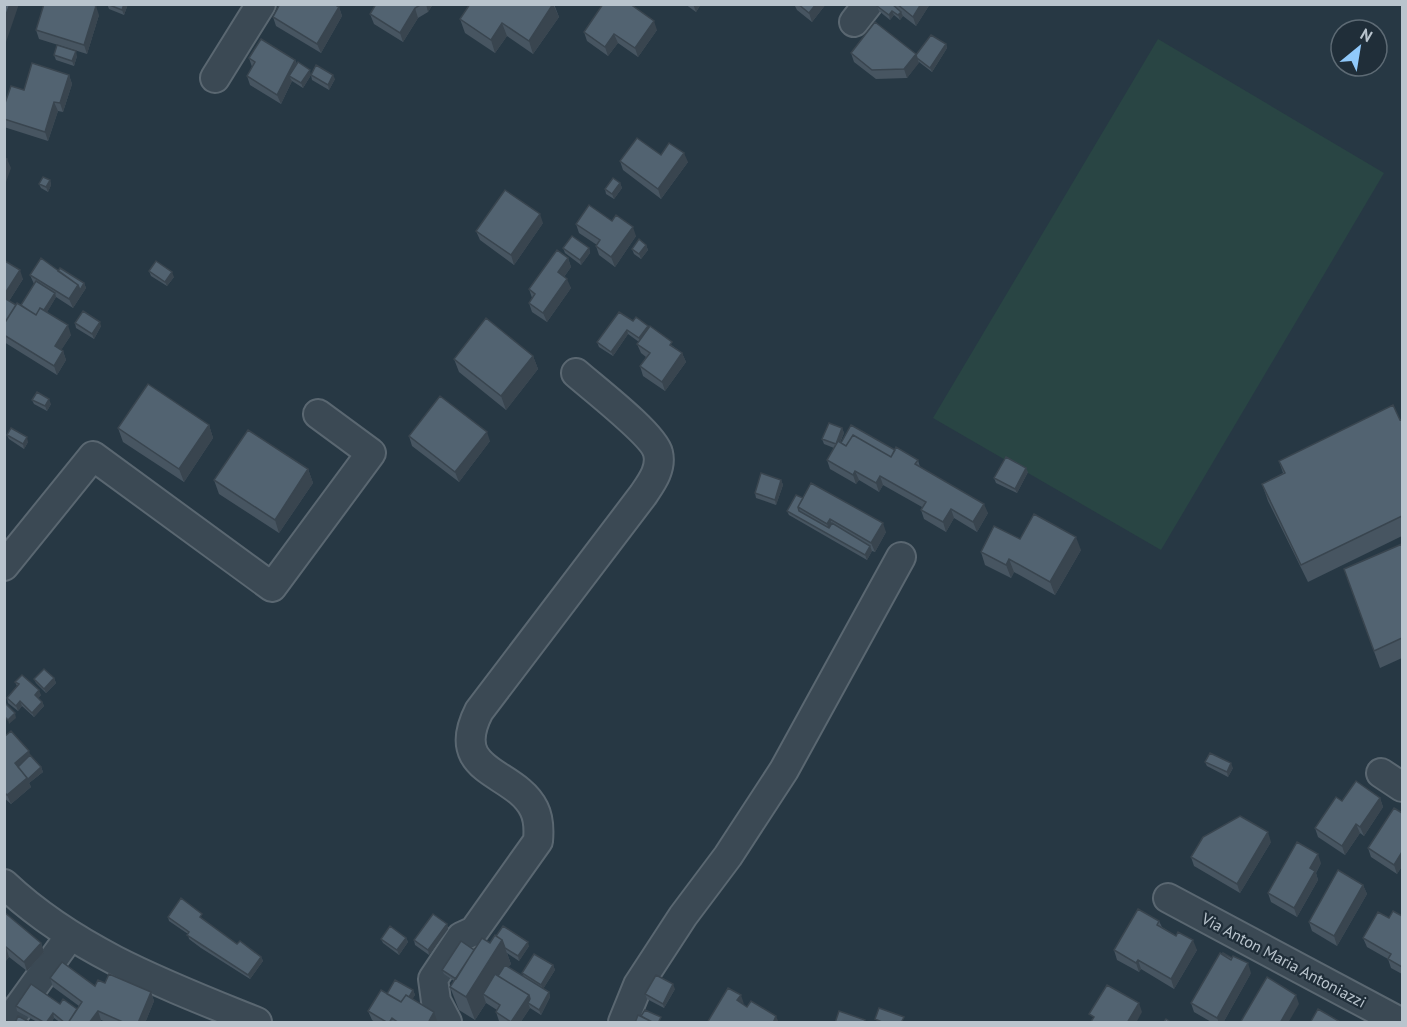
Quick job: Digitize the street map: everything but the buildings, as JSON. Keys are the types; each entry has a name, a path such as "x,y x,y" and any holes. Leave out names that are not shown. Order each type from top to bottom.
{"street":[{"path":"215,78 261,4"},
{"path":"447,1023 436,1001 433,979 461,937 474,931 538,841 539,826 534,808 480,762 470,744 471,728 479,711 637,504 658,468 658,453 650,437 576,373"},
{"path":"4,566 93,456 272,587 371,453 318,414"},
{"path":"622,1023 638,985 683,916 728,856 784,770 901,557"},
{"path":"4,884 70,936 144,976 257,1023"},
{"name":"Via Anton Maria Antoniazzi","path":"1168,898 1400,1023"},
{"path":"8,1023 70,936"}],"green space":[{"path":"1158,39 1384,173 1161,550 933,418"}]}
